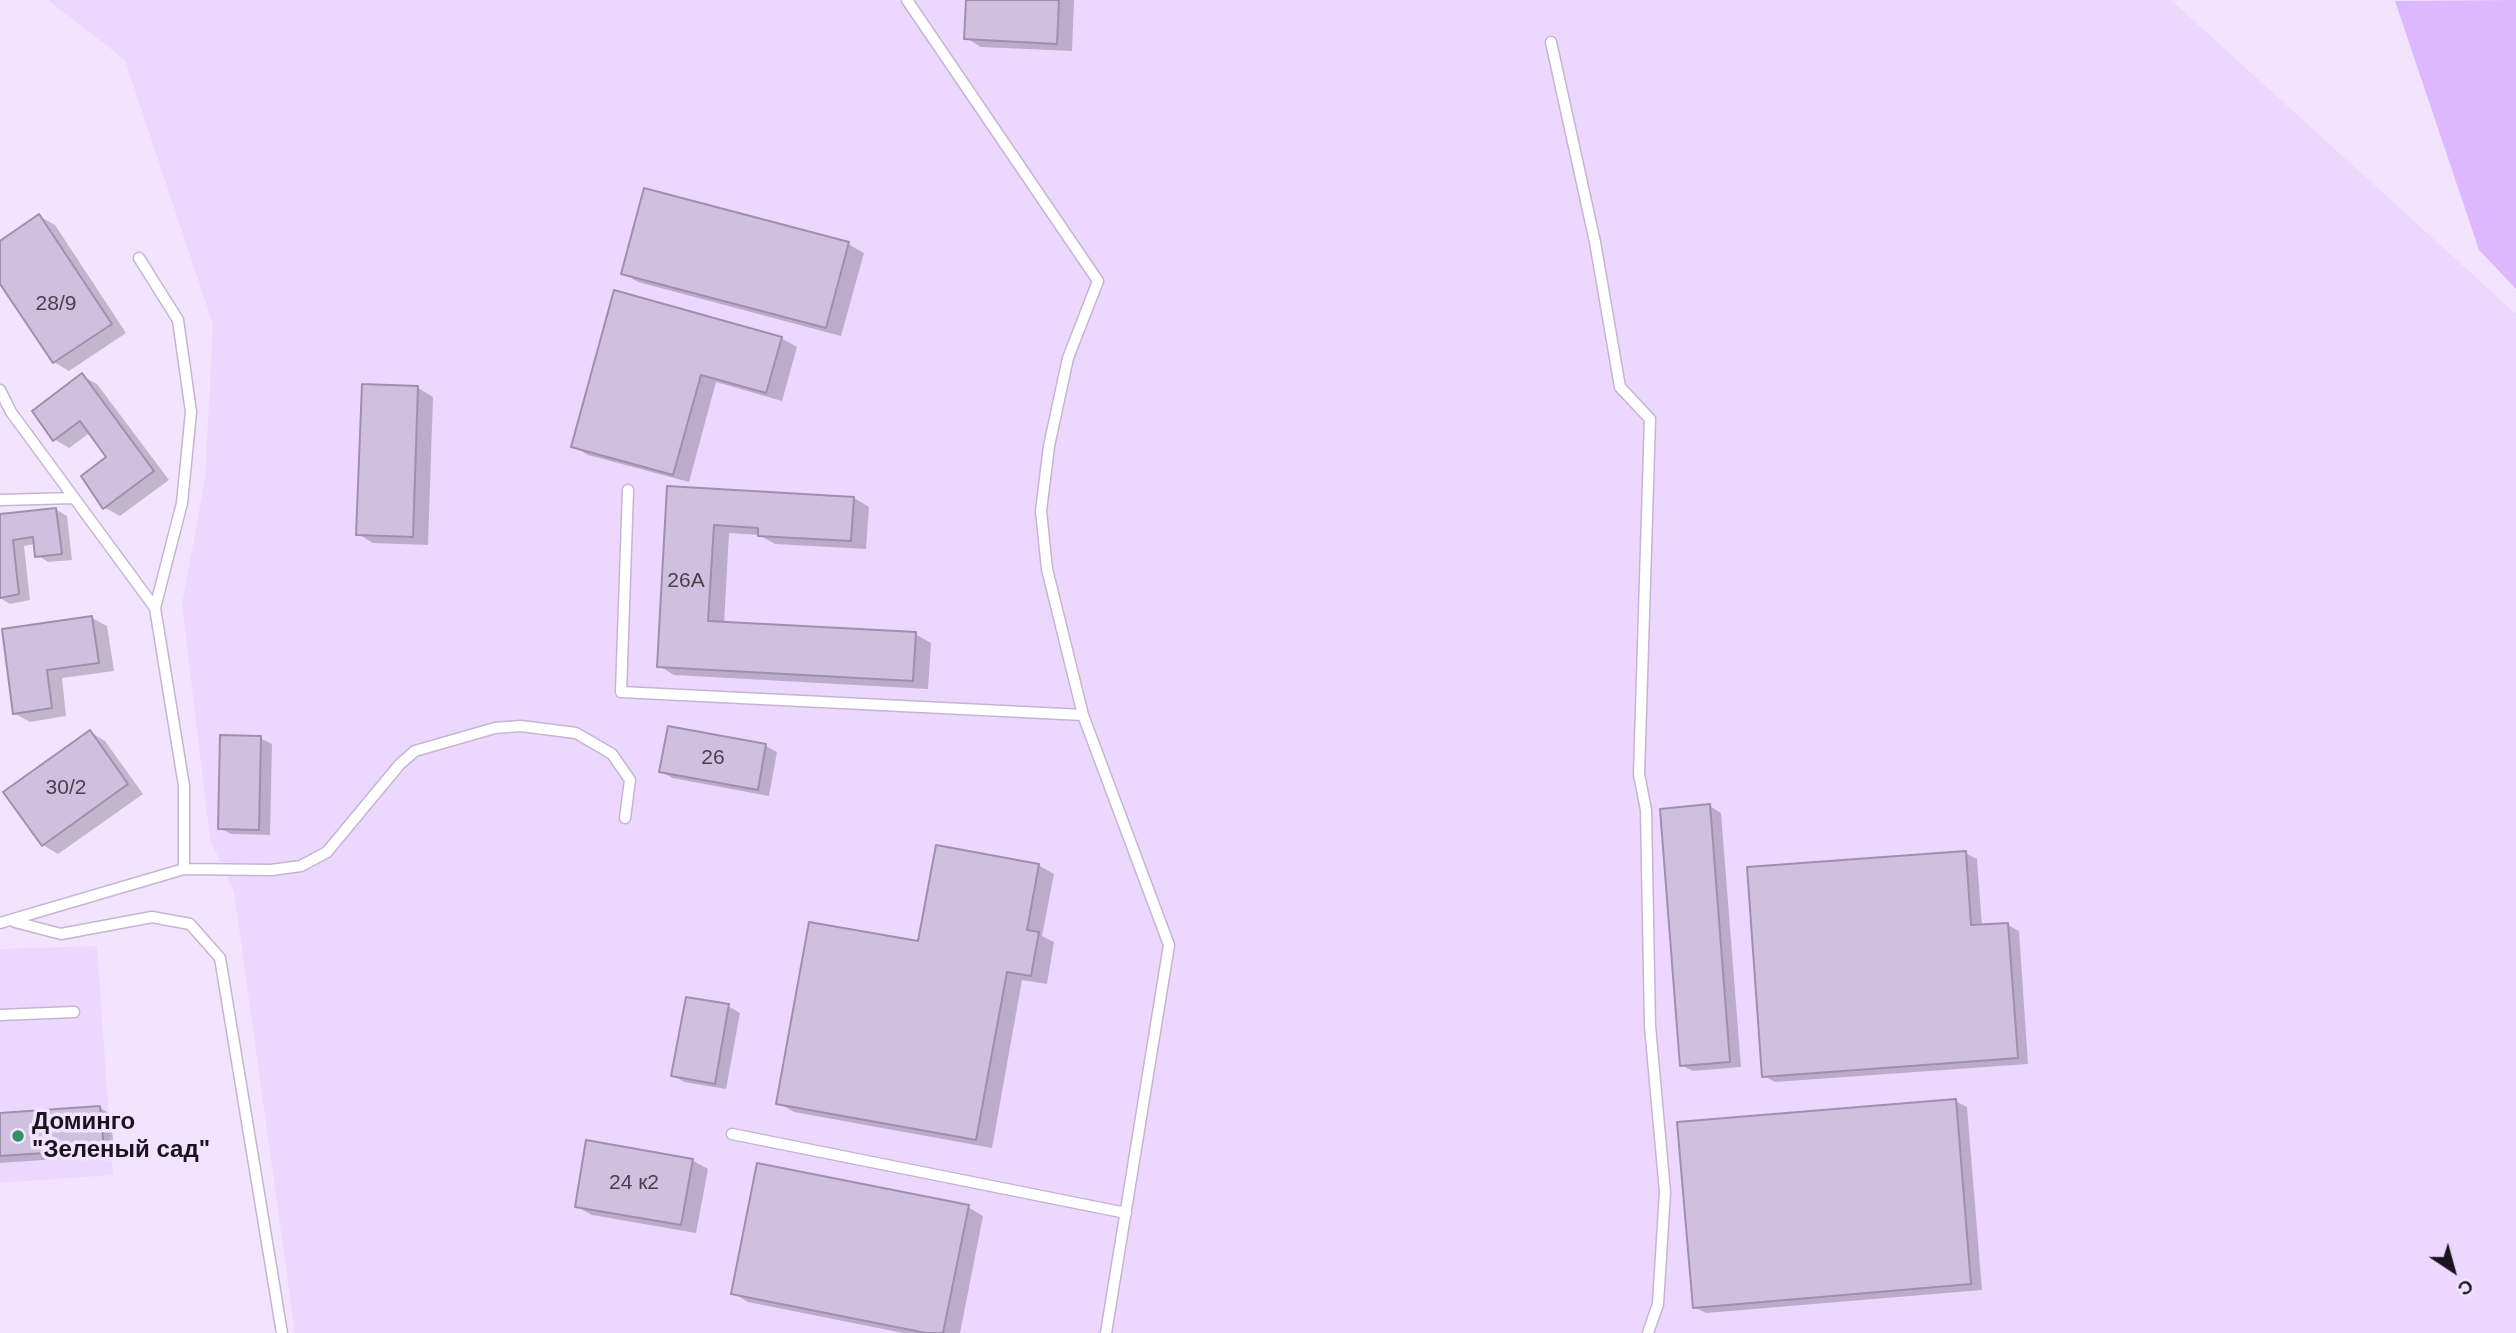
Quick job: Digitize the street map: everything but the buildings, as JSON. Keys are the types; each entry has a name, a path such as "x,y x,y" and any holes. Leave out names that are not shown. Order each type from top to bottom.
{"lane":[{"path":"906,0 1098,281 1068,358 1049,446 1041,511 1046,569 1083,715 1169,945 1106,1333"},
{"path":"1551,42 1595,242 1620,387 1650,419 1639,774 1646,810 1650,1026 1665,1192 1658,1304 1648,1333"},
{"path":"139,258 178,320 191,412 182,503 155,608 184,786 184,869"},
{"path":"0,390 11,412 155,608"},
{"path":"628,490 621,692 1083,715"},
{"path":"0,500 74,498"},
{"path":"0,923 14,922 184,869 271,870 301,866 327,852 400,764 415,751 495,728 520,726 576,733 612,754 630,780 625,818"},
{"path":"14,922 61,934 152,917 190,924 220,958 282,1333"},
{"path":"0,1016 74,1012"},
{"path":"732,1135 1126,1213"}],"shaded area":[{"path":"48,0 2171,0 2516,314 2516,1333 295,1333 234,892 210,839 182,604 205,479 213,324 125,60"},
{"path":"2516,0 2516,289 2479,250 2395,1"},
{"path":"97,946 113,1175 0,1183 0,949"}],"place":[{"name":"Доминго \"Зеленый сад\"","path":"18,1136"}]}
